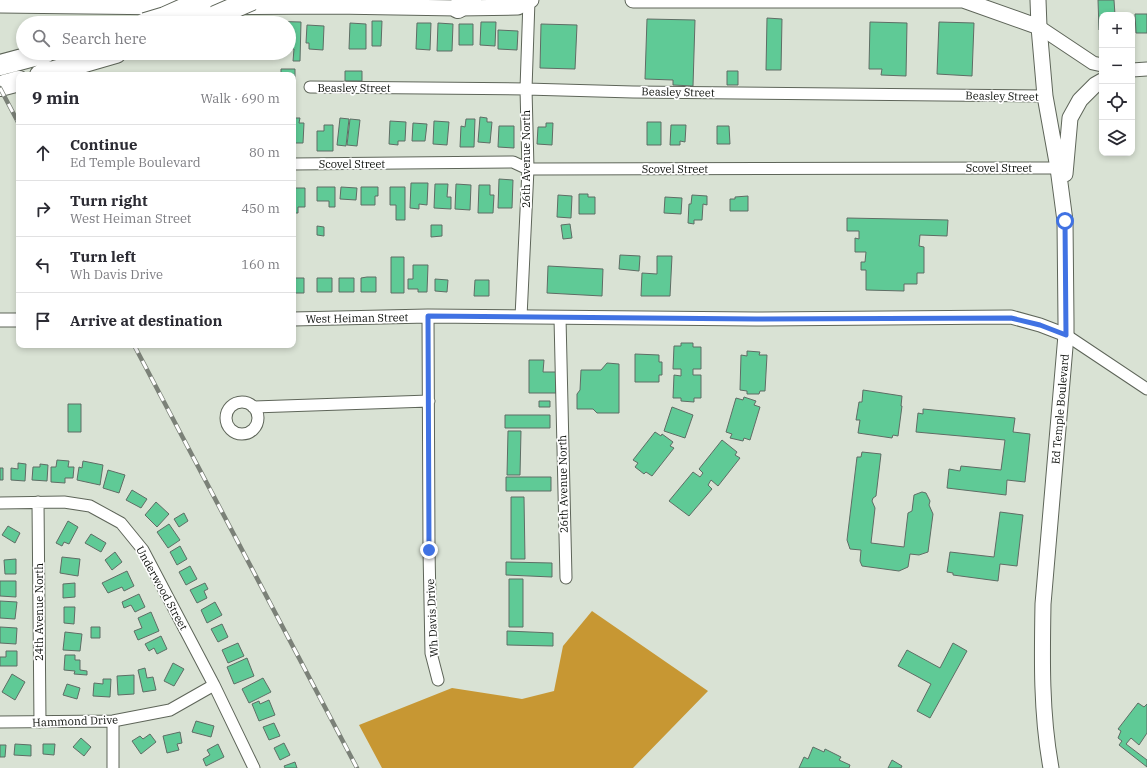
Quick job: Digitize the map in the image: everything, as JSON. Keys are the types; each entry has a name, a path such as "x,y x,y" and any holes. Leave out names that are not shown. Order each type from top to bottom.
{"highway":[{"path":"167,16 203,0"},
{"path":"215,16 252,0"},
{"path":"0,65 19,60"},
{"path":"50,72 92,60"},
{"path":"0,86 16,82"}],"main road":[{"path":"0,4 334,6 465,4 518,7 529,0"},
{"path":"633,0 963,0 1039,27"},
{"name":"Ed Temple Boulevard","path":"1038,0 1045,96 1058,168 1065,221 1066,335 1043,611 1042,642 1045,710 1051,768"},
{"path":"1065,221 1065,163 1070,118 1080,100 1099,83"}],"street":[{"name":"26th Avenue North","path":"521,317 528,169 526,89 529,0"},
{"path":"1039,27 1093,63 1099,64"},
{"path":"1135,70 1147,69"},
{"name":"Beasley Street","path":"310,88 526,89 633,92 1045,96"},
{"name":"Scovel Street","path":"296,164 513,162 528,169 1058,168"},
{"name":"West Heiman Street","path":"296,319 428,316 763,319 1011,318 1040,325 1066,335"},
{"name":"Wh Davis Drive","path":"428,316 431,653 438,680"},
{"name":"26th Avenue North","path":"560,318 566,578"},
{"path":"0,320 16,320"},
{"path":"1066,335 1147,389"},
{"path":"253,407 429,401"},
{"name":"24th Avenue North","path":"38,502 40,722"},
{"name":"Underwood Street","path":"0,503 64,502 90,506 121,523 143,550 214,685 254,768"},
{"name":"Hammond Drive","path":"0,722 113,721 170,710 214,685"},
{"path":"113,721 113,768"}],"shaded area":[{"path":"592,611 708,691 633,768 382,768 359,725 452,688 522,699 554,691 563,646"}],"building":[{"path":"1098,0 1114,0 1115,12 1099,12 1099,30"},
{"path":"1135,14 1147,14 1147,33 1136,33"},
{"path":"767,18 782,19 781,70 766,70"},
{"path":"647,19 695,20 693,86 673,85 673,80 645,79"},
{"path":"372,21 382,21 381,46 372,46"},
{"path":"296,22 301,22 300,61 293,61 296,60"},
{"path":"481,22 496,22 495,46 480,45"},
{"path":"870,22 907,23 906,76 881,75 882,69 869,69"},
{"path":"939,22 974,23 972,76 937,74"},
{"path":"350,23 366,24 366,49 349,49"},
{"path":"417,23 431,23 430,50 416,49"},
{"path":"438,23 453,24 452,51 437,51"},
{"path":"459,24 473,24 473,45 459,45"},
{"path":"541,24 577,25 575,69 540,68"},
{"path":"307,25 324,26 323,50 309,49 309,43 306,43"},
{"path":"498,30 518,31 517,50 498,49"},
{"path":"281,69 295,69 295,72 281,72"},
{"path":"345,71 362,71 362,81 345,81"},
{"path":"727,71 738,71 738,85 727,85"},
{"path":"480,117 487,118 487,122 492,122 490,143 478,142"},
{"path":"296,118 300,118 299,123 304,123 303,143 296,143"},
{"path":"340,118 349,119 346,146 337,145"},
{"path":"350,119 360,120 357,146 347,145"},
{"path":"466,119 475,119 474,147 460,147 461,126 465,127"},
{"path":"390,121 406,122 405,141 398,141 398,145 389,144"},
{"path":"434,121 449,122 447,145 433,144"},
{"path":"647,122 661,122 661,145 647,145"},
{"path":"413,123 427,124 425,141 412,141"},
{"path":"546,123 553,123 552,145 537,144 538,127 546,127"},
{"path":"324,125 333,125 333,151 317,151 317,131 324,131"},
{"path":"671,125 686,125 685,142 680,141 680,145 670,145"},
{"path":"499,126 514,126 514,148 498,147"},
{"path":"717,126 729,126 730,144 717,144"},
{"path":"499,179 513,180 512,208 498,208"},
{"path":"411,183 428,183 427,205 419,204 419,209 410,208"},
{"path":"435,184 448,184 447,197 451,197 451,209 434,208"},
{"path":"456,184 471,185 470,210 455,209"},
{"path":"479,185 490,185 490,195 494,195 493,213 478,213"},
{"path":"317,187 335,187 335,207 329,207 329,201 317,201"},
{"path":"341,187 357,188 356,200 340,199"},
{"path":"361,187 378,187 378,196 375,196 375,205 361,205"},
{"path":"390,187 405,187 405,220 396,220 396,205 390,205"},
{"path":"296,188 305,188 305,207 298,207 298,213 296,213"},
{"path":"579,194 588,194 588,197 595,197 595,214 579,214"},
{"path":"558,195 572,196 571,218 557,217"},
{"path":"692,195 707,196 707,205 703,204 702,220 694,220 694,224 688,223 689,204 691,204"},
{"path":"748,196 748,211 730,211 730,199"},
{"path":"665,197 682,198 681,214 664,213"},
{"path":"847,218 948,220 947,236 920,235 919,246 924,247 924,273 917,273 917,284 904,284 904,291 866,290 866,270 861,270 861,262 865,262 866,252 855,252 855,238 859,239 859,231 847,231"},
{"path":"570,224 572,238 563,239 561,225"},
{"path":"431,225 442,225 442,236 431,237"},
{"path":"317,226 324,227 324,236 317,235"},
{"path":"620,255 640,256 639,271 619,269"},
{"path":"657,256 672,256 670,296 641,296 642,273 657,274"},
{"path":"391,257 404,257 404,293 391,293"},
{"path":"413,265 428,265 427,292 418,292 418,289 408,289 408,279 413,279"},
{"path":"548,266 603,269 602,296 547,293"},
{"path":"376,277 376,292 361,292 361,278"},
{"path":"296,278 304,278 304,293 296,293"},
{"path":"317,278 332,278 332,292 317,292"},
{"path":"339,278 354,278 354,292 339,292"},
{"path":"435,279 448,280 447,292 435,291"},
{"path":"475,280 489,280 489,296 474,296"},
{"path":"681,343 693,343 693,347 701,347 701,369 693,369 693,375 701,375 701,398 694,398 694,402 681,401 681,398 673,398 674,375 681,376 681,369 673,369 674,346 681,346"},
{"path":"747,351 760,352 759,355 767,355 765,391 760,391 759,394 747,394 747,391 740,390 741,355 747,356"},
{"path":"635,354 659,355 659,362 662,362 662,375 659,375 659,382 635,382"},
{"path":"529,360 544,360 543,372 556,372 556,393 529,393"},
{"path":"607,363 619,364 619,413 597,413 593,409 577,409 577,394 580,390 581,370 601,370"},
{"path":"863,390 902,396 898,436 893,435 892,438 858,433 860,420 856,420 859,402 862,402"},
{"path":"744,397 756,401 754,405 760,407 750,440 744,438 743,441 730,438 732,434 726,432 736,398 743,400"},
{"path":"539,401 550,401 550,407 539,407"},
{"path":"68,404 81,404 81,432 68,432"},
{"path":"672,407 693,415 685,438 664,431"},
{"path":"923,409 1015,418 1013,432 1030,434 1025,482 1007,480 1006,495 947,488 949,469 960,471 961,466 1001,470 1005,440 916,432 918,413 923,414"},
{"path":"505,415 550,415 550,428 505,428"},
{"path":"508,431 521,431 520,475 507,475"},
{"path":"655,432 661,436 662,434 673,442 670,446 674,448 652,476 646,472 644,474 635,467 638,463 633,460"},
{"path":"722,440 737,452 735,455 740,458 718,486 711,480 708,485 712,489 689,516 669,501 693,472 700,477 703,473 699,469"},
{"path":"862,452 881,454 876,496 872,501 875,508 871,543 904,547 908,513 912,511 914,495 922,492 926,493 930,501 929,505 933,514 928,552 919,555 910,554 908,567 899,571 862,566 860,561 861,550 850,549 847,540 857,457 861,457"},
{"path":"57,460 69,461 68,467 74,467 73,478 65,478 65,483 51,482 51,467 56,467"},
{"path":"83,461 103,465 100,485 77,480 79,467 82,468"},
{"path":"18,463 26,464 25,481 11,480 11,468 18,469"},
{"path":"40,464 48,465 47,481 32,480 33,467 40,467"},
{"path":"0,468 3,468 3,480 0,480"},
{"path":"108,470 125,475 119,493 103,488"},
{"path":"506,477 551,477 551,491 506,491"},
{"path":"132,490 147,499 141,508 126,500"},
{"path":"511,497 524,497 525,559 511,559"},
{"path":"156,502 169,514 157,527 145,515"},
{"path":"1000,512 1023,515 1017,566 1000,564 998,581 953,575 953,573 947,572 950,552 994,557"},
{"path":"184,513 188,521 179,527 174,519"},
{"path":"68,521 78,527 69,544 64,542 62,546 56,543"},
{"path":"169,524 180,540 168,548 157,532"},
{"path":"8,526 20,533 15,543 2,535"},
{"path":"91,534 106,543 101,552 85,543"},
{"path":"180,546 187,559 177,565 170,552"},
{"path":"115,552 122,562 112,570 105,560"},
{"path":"62,557 80,559 78,576 60,573"},
{"path":"16,559 16,574 5,574 4,560"},
{"path":"506,562 552,563 552,577 506,575"},
{"path":"190,566 197,579 186,585 179,572"},
{"path":"127,571 134,586 124,591 122,587 108,593 102,583"},
{"path":"509,579 523,579 523,627 509,627"},
{"path":"0,581 16,581 16,597 0,596"},
{"path":"75,583 75,597 63,598 63,584"},
{"path":"205,583 208,589 204,591 207,598 197,603 190,590"},
{"path":"139,594 145,607 135,612 131,605 124,608 122,602"},
{"path":"0,601 17,602 15,619 0,618"},
{"path":"215,602 222,615 207,623 201,610"},
{"path":"64,607 75,607 74,624 64,623"},
{"path":"151,612 159,631 138,640 134,631 142,628 138,618"},
{"path":"222,624 228,637 218,642 211,629"},
{"path":"0,627 17,628 16,644 0,643"},
{"path":"91,627 100,627 100,638 91,638"},
{"path":"507,631 553,633 553,646 507,645"},
{"path":"65,632 82,634 80,651 63,650"},
{"path":"161,636 167,649 157,654 154,648 149,651 145,644"},
{"path":"238,643 244,656 228,663 222,650"},
{"path":"953,643 967,651 930,718 917,711 931,684 898,666 907,650 940,668"},
{"path":"6,651 17,651 17,666 0,666 0,657 6,657"},
{"path":"65,655 75,655 75,660 80,660 80,670 87,671 87,675 74,674 75,671 64,670"},
{"path":"247,658 254,676 234,684 227,667"},
{"path":"173,663 184,669 174,686 164,681"},
{"path":"145,668 147,678 153,677 156,690 143,692 138,670"},
{"path":"12,674 25,682 15,700 2,692"},
{"path":"134,675 134,694 118,695 117,676"},
{"path":"263,678 271,692 249,703 242,689"},
{"path":"103,679 111,679 110,697 93,696 94,683 103,684"},
{"path":"67,684 80,688 77,699 63,695"},
{"path":"269,700 275,715 259,721 252,704 259,701 260,704"},
{"path":"1138,703 1144,707 1147,704 1147,733 1139,745 1131,738 1126,744 1147,760 1147,767 1119,745 1122,741 1118,738 1121,731 1118,729"},
{"path":"196,721 214,726 211,737 192,732"},
{"path":"274,723 280,736 269,740 263,727"},
{"path":"180,732 182,743 177,744 179,750 167,753 163,736"},
{"path":"150,734 156,742 141,754 132,741 140,736 143,739"},
{"path":"81,738 91,747 84,756 73,747"},
{"path":"284,743 290,755 280,760 274,748"},
{"path":"15,744 31,745 31,756 14,755"},
{"path":"43,744 55,744 54,755 43,754"},
{"path":"218,744 224,757 206,766 203,759 210,755 207,750"},
{"path":"0,745 6,745 5,757 0,757"},
{"path":"813,747 824,752 825,749 841,757 839,760 850,765 849,768 799,768 804,757 808,759"},
{"path":"892,760 902,766 901,768 888,768"},
{"path":"295,762 297,768 285,768 284,766"}],"railway":[{"path":"0,88 16,118"},
{"path":"136,348 357,768"}],"route":[{"path":"429,550 428,316 756,319 1011,318 1040,325 1066,335 1065,221"}]}
